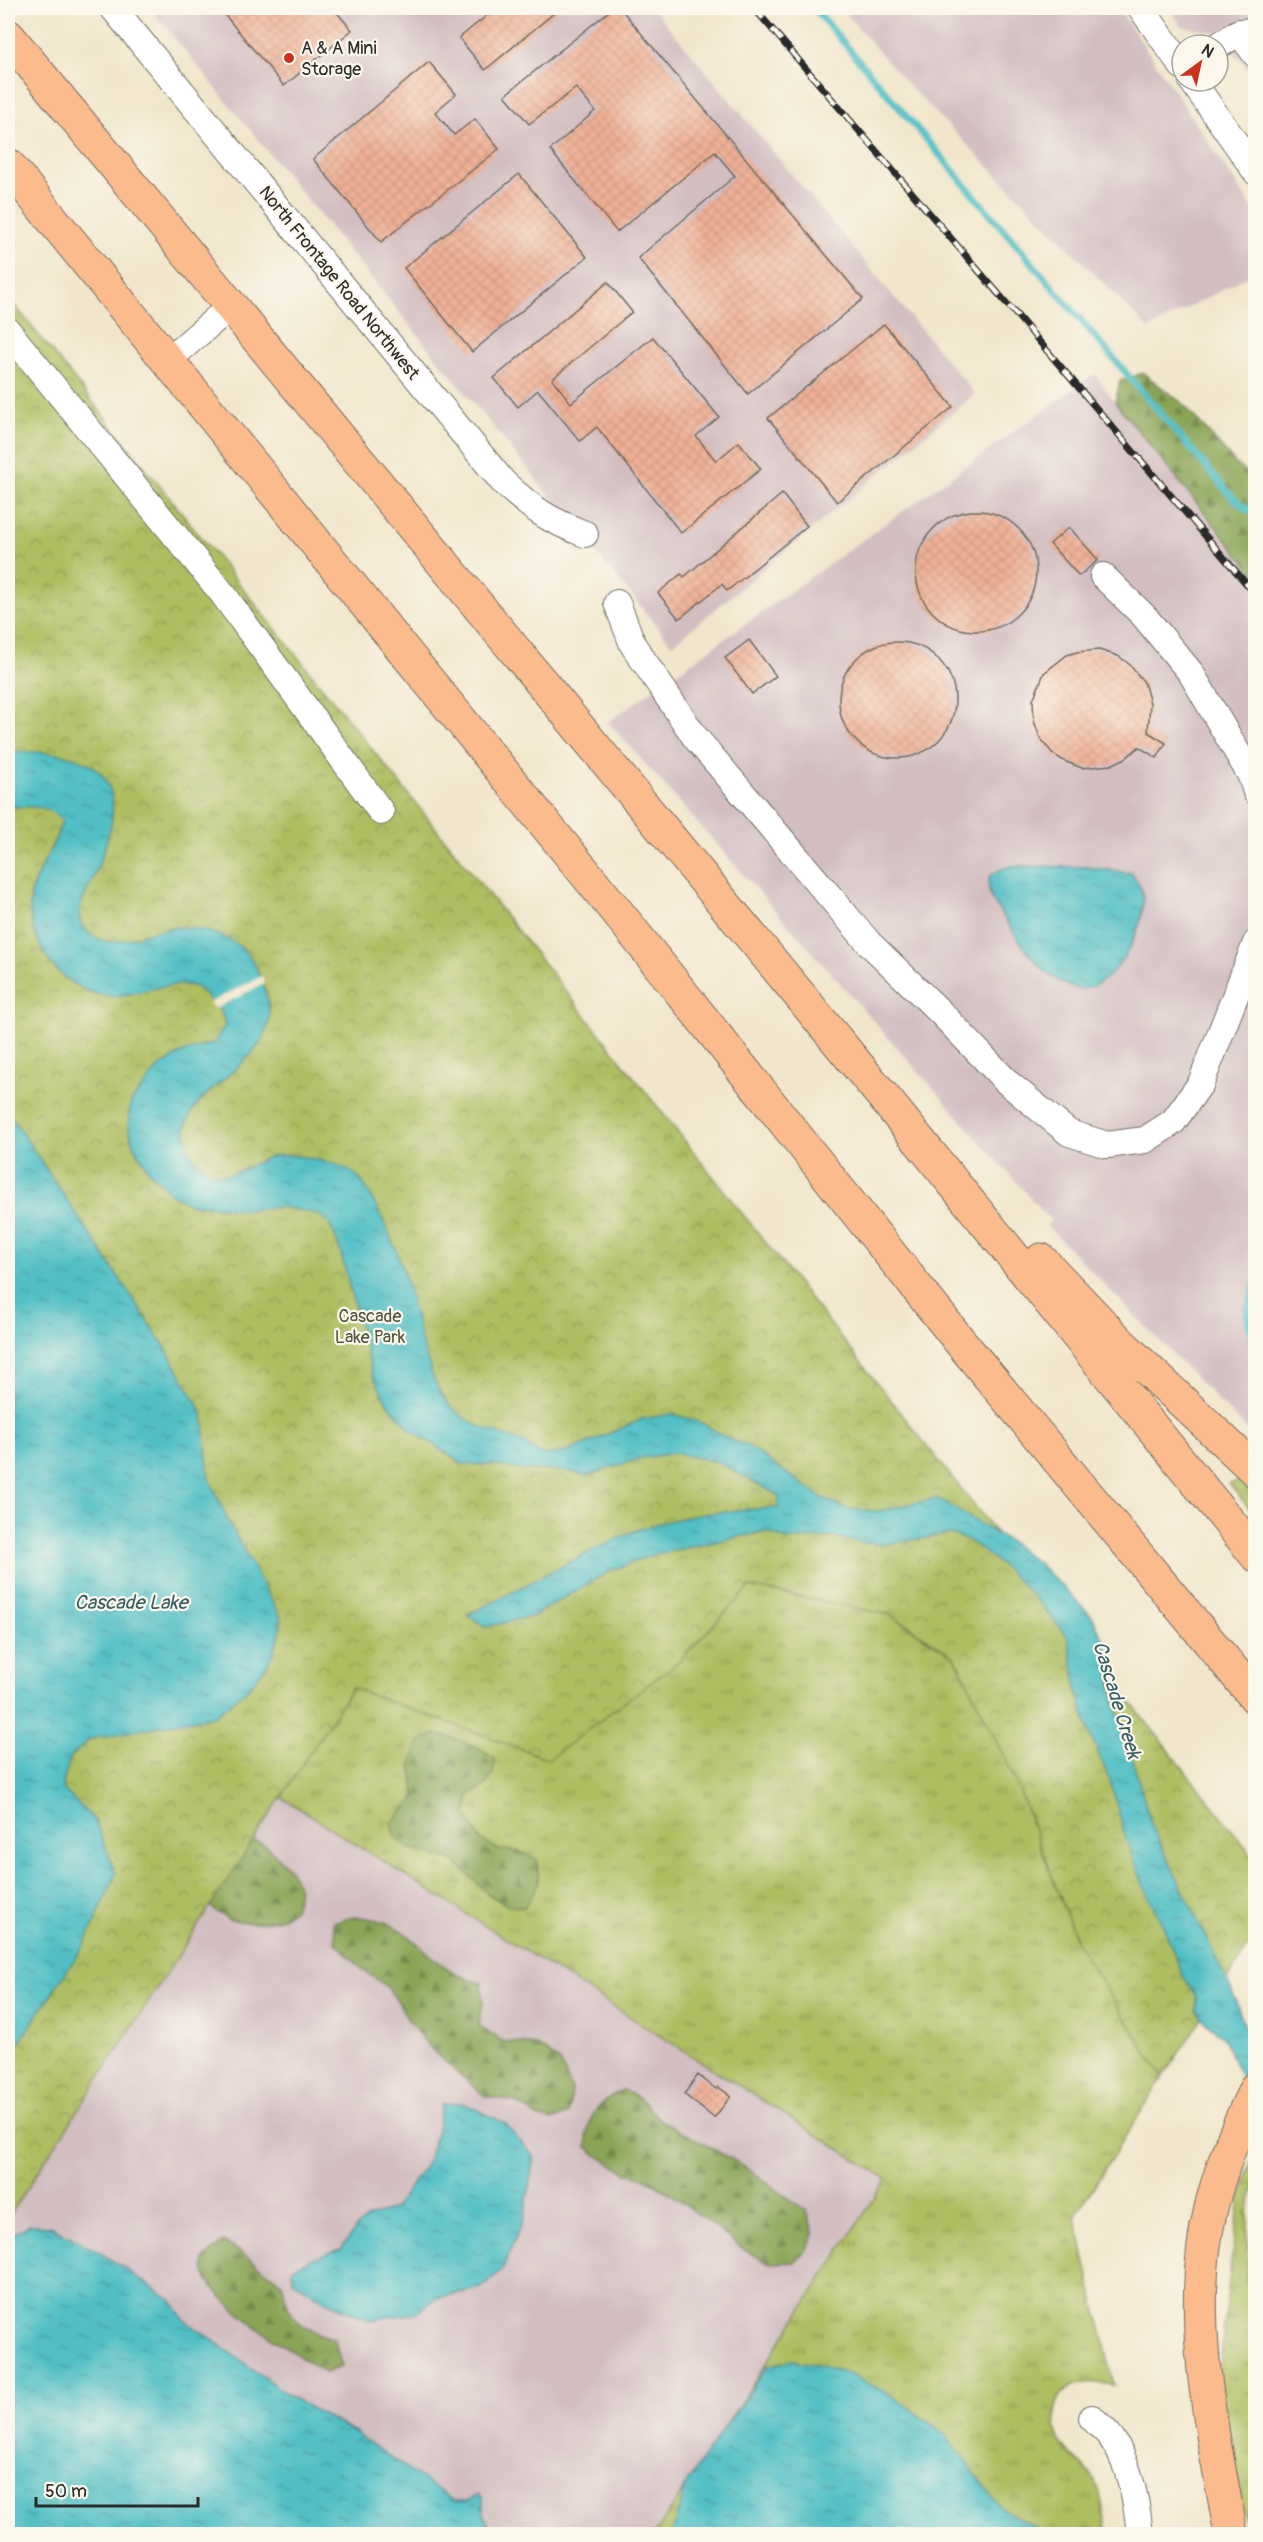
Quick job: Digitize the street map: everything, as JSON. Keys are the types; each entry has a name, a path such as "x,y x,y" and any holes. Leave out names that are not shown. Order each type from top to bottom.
{"highway":[{"path":"8,36 877,1089 1256,1555"},
{"path":"8,165 607,899 958,1338 1256,1698"},
{"path":"877,1089 1122,1345 1256,1472"},
{"path":"1231,2535 1212,2431 1202,2346 1202,2271 1211,2210 1227,2151 1256,2088"}],"street":[{"name":"North Frontage Road Northwest","path":"113,8 503,482 526,504 553,522 585,534"},
{"path":"1141,8 1170,49"},
{"path":"1230,40 1247,31 1256,55"},
{"path":"1200,93 1256,172"},
{"path":"167,361 231,306"},
{"path":"8,331 222,594 381,812"},
{"path":"1102,576 1144,616 1191,673 1251,776 1256,792"},
{"path":"617,603 633,645 695,737 869,943 1008,1083 1070,1133 1107,1145 1145,1140 1173,1122 1202,1083 1256,943"},
{"path":"1092,2418 1112,2439 1120,2454 1127,2472 1140,2535"}],"shaded area":[{"path":"150,8 653,8 975,394 672,645"},
{"path":"841,8 1119,8 1170,84 1170,93 1176,93 1255,212 1255,272 1149,329 912,89"},
{"path":"1170,8 1255,8 1255,79 1230,47 1230,33 1181,26"},
{"path":"1095,374 1255,575 1255,1438 1046,1225 1051,1221 608,722"},
{"path":"281,1797 887,2179 655,2534 396,2534 8,2292 8,2218"}],"green space":[{"name":"Cascade Lake Park","path":"8,297 475,877 1256,1860 1255,1937 1163,2077 1078,1945 1015,1779 955,1657 891,1615 750,1587 678,1662 549,1759 352,1688 8,2218"},
{"path":"1143,373 1182,403 1238,466 1255,478 1255,575 1115,402 1120,381"},
{"path":"1244,1480 1255,1491 1255,1515 1229,1484"},
{"path":"750,1587 891,1615 955,1657 1015,1779 1078,1945 1163,2077 1075,2216 1114,2385 1078,2384 1065,2391 1057,2405 1055,2422 1056,2431 1063,2446 1089,2473 1095,2483 1108,2534 655,2534 887,2179 281,1797 352,1688 549,1759 678,1662"},
{"path":"435,1734 467,1743 495,1759 491,1778 481,1789 469,1795 467,1815 481,1840 499,1850 519,1851 538,1860 538,1885 524,1908 507,1905 488,1894 454,1861 409,1848 397,1839 391,1823 416,1797 411,1765 419,1741"},
{"path":"248,1838 267,1846 291,1871 299,1889 294,1910 277,1920 251,1923 228,1919 214,1910 205,1895"},
{"path":"354,1917 373,1919 401,1930 445,1967 464,1978 482,1983 483,2004 478,2025 502,2041 536,2045 560,2062 572,2090 568,2114 551,2121 538,2117 516,2102 485,2096 437,2055 410,2024 387,1987 363,1970 336,1943 333,1922"},
{"path":"623,2090 639,2098 660,2120 737,2162 807,2211 814,2234 806,2252 794,2262 770,2263 746,2251 676,2197 646,2178 627,2173 587,2147 588,2128 594,2112 606,2100"},
{"path":"1252,2159 1255,2164 1256,2184 1248,2213 1247,2285 1256,2306 1255,2534 1248,2534 1218,2385 1232,2253 1240,2200"},
{"path":"223,2242 239,2251 283,2284 292,2314 304,2326 334,2339 342,2366 326,2373 258,2328 224,2299 204,2272 204,2259"}],"water":[{"path":"8,751 61,754 89,764 103,776 110,790 113,807 111,825 99,863 79,911 80,922 87,931 96,938 116,941 168,928 199,929 231,940 251,958 267,996 269,1009 266,1031 255,1050 201,1100 189,1117 185,1137 194,1159 203,1167 221,1175 237,1172 270,1157 290,1155 329,1162 358,1177 373,1200 398,1254 435,1382 446,1401 460,1415 485,1429 524,1443 542,1455 567,1452 642,1419 672,1414 700,1422 729,1439 748,1446 821,1497 847,1509 879,1511 937,1498 1012,1543 1038,1563 1092,1616 1108,1650 1113,1695 1152,1826 1232,1991 1255,2049 1255,2104 1234,2063 1224,2037 1210,2027 1196,2010 1196,1997 1181,1972 1168,1937 1143,1884 1125,1836 1110,1780 1090,1734 1078,1694 1068,1637 1034,1597 1006,1569 970,1541 950,1534 888,1544 863,1543 834,1537 787,1540 767,1532 652,1555 610,1571 533,1616 486,1627 467,1615 638,1530 676,1519 710,1513 778,1508 779,1496 718,1462 674,1453 642,1458 586,1476 565,1471 524,1470 494,1465 463,1464 411,1430 388,1404 373,1376 339,1246 329,1223 318,1214 281,1207 251,1210 190,1204 170,1193 149,1171 133,1145 128,1124 131,1102 158,1068 181,1053 214,1043 225,1025 223,1017 215,1005 196,987 177,985 124,995 104,995 84,990 58,972 35,935 30,904 36,878 62,820 44,808 8,807"},
{"path":"1011,866 1087,867 1131,873 1141,888 1143,901 1141,917 1128,950 1118,966 1106,978 1093,986 1079,989 1056,980 1036,963 991,898 989,891 991,876 998,870"},
{"name":"Cascade Lake","path":"8,1112 164,1345 203,1414 209,1477 229,1523 281,1618 279,1637 268,1664 248,1689 214,1716 90,1739 70,1758 62,1788 95,1821 116,1874 85,1944 8,2059"},
{"path":"463,2103 505,2123 534,2157 524,2218 502,2270 481,2288 437,2298 416,2313 368,2320 321,2299 293,2280 292,2269 313,2258 341,2249 357,2227 369,2217 394,2209 426,2165 436,2134 441,2104"},
{"path":"29,2225 50,2226 104,2255 171,2300 185,2320 294,2399 355,2433 454,2501 468,2501 479,2494 483,2498 483,2510 488,2524 500,2534 8,2534 8,2237"},
{"path":"793,2360 845,2372 891,2395 944,2433 1001,2508 1046,2534 672,2534 687,2482 767,2366"}],"pier":[{"path":"262,976 265,983 215,1009 209,1003"}],"building":[{"name":"A & A Mini Storage","path":"219,8 333,8 352,30 284,86"},
{"path":"496,8 560,8 485,70 459,38"},
{"path":"613,8 620,8 863,299 748,394 638,258 735,176 715,152 617,232 550,150 595,111 576,88 529,124 505,95"},
{"path":"429,62 456,94 435,112 454,135 475,119 499,149 381,242 313,159"},
{"path":"519,174 587,257 472,352 404,268"},
{"path":"608,282 632,312 552,379 571,403 653,337 719,417 696,436 716,461 739,442 761,469 681,533 597,427 580,441 538,390 518,407 494,378"},
{"path":"884,324 953,407 837,502 768,418"},
{"path":"782,494 807,526 727,591 722,584 679,619 658,593 681,574 684,577"},
{"path":"976,511 999,516 1018,529 1031,548 1036,571 1031,594 1018,613 999,626 976,631 953,626 934,613 921,594 916,571 921,548 934,529 953,516"},
{"path":"1069,527 1098,560 1079,576 1050,544"},
{"path":"749,640 776,676 752,694 725,658"},
{"path":"897,642 919,646 938,659 951,678 955,700 951,722 938,741 919,754 897,758 875,754 856,741 843,722 839,700 843,678 856,659 875,646"},
{"path":"1099,650 1118,656 1129,664 1144,682 1150,703 1148,732 1166,743 1157,758 1139,747 1126,758 1111,765 1082,768 1053,754 1040,738 1034,721 1033,700 1044,673 1067,655"},
{"path":"698,2075 716,2089 718,2087 731,2096 714,2118 684,2094"}],"waterway":[{"path":"814,8 1232,497 1256,516"},
{"path":"1256,1283 1247,1312 1256,1355"}],"railway":[{"path":"754,8 1256,595"}],"place":[{"name":"A & A Mini Storage","path":"289,58"}],"water label":[{"name":"Cascade Creek","path":"1117,1700"}]}
